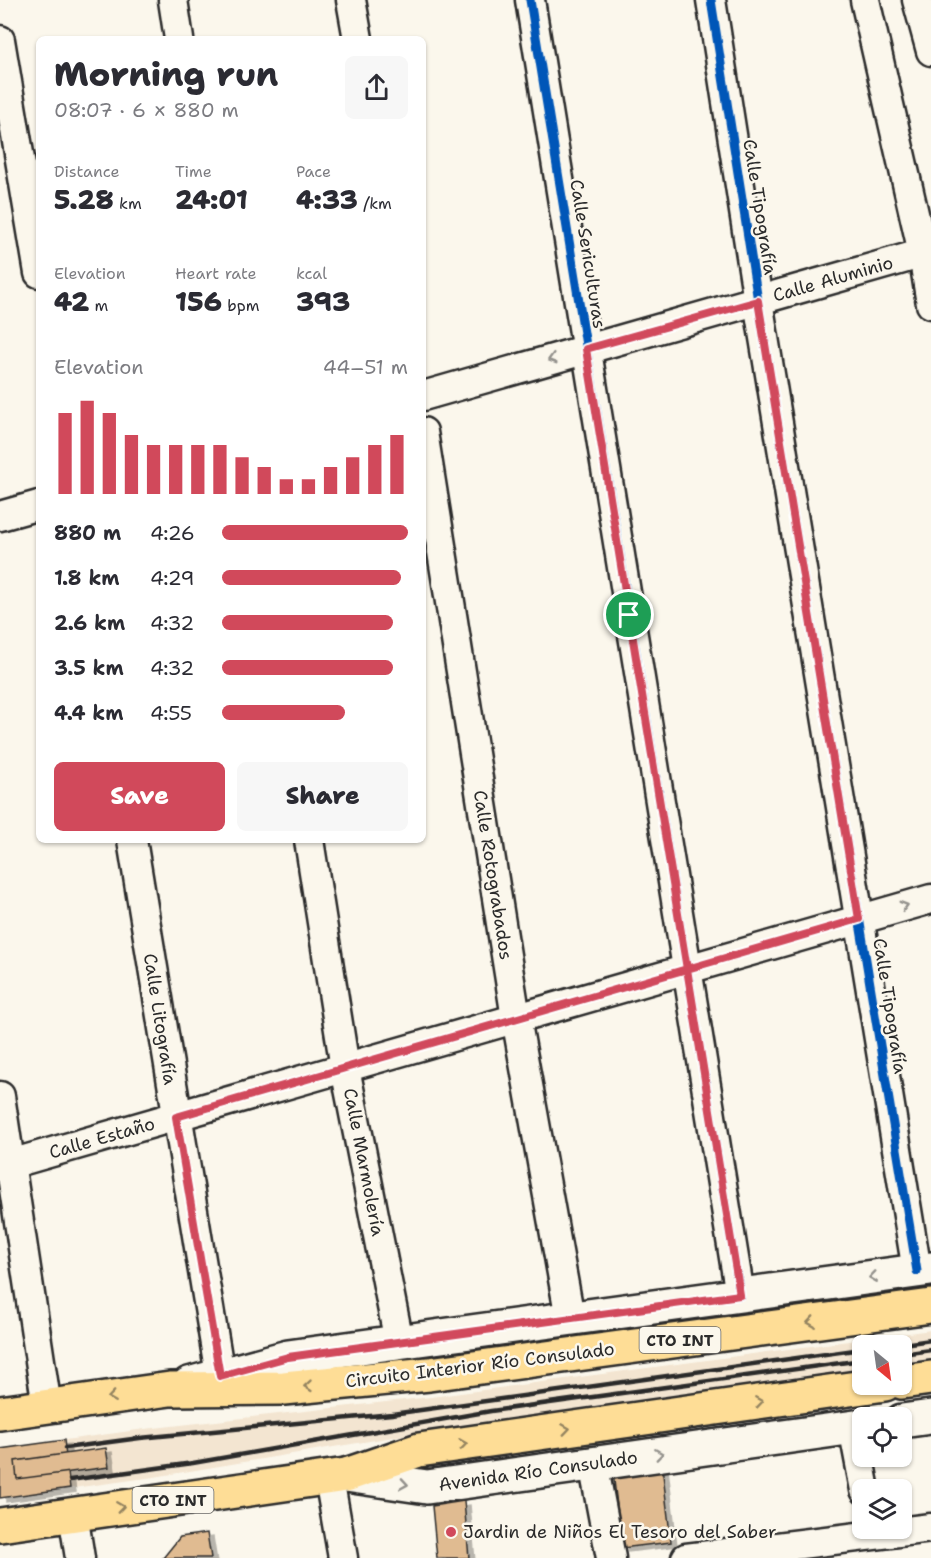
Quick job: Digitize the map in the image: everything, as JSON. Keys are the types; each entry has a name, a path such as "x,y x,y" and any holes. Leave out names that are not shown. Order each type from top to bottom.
{"highway":[{"name":"Circuito Interior Río Consulado","path":"170,1389 284,1388 429,1374 931,1306"},
{"path":"912,1381 931,1378"},
{"name":"CTO INT","path":"0,1413 170,1389"},
{"name":"CTO INT","path":"338,1476 419,1450 852,1389"},
{"name":"Avenida Río Consulado","path":"0,1525 338,1476"}],"main road":[{"name":"CTO INT","path":"170,1389 288,1357 924,1270"},
{"path":"912,1420 931,1417"},
{"name":"Avenida Río Consulado","path":"338,1476 427,1487 852,1428"}],"street":[{"path":"173,0 179,36"},
{"path":"351,0 357,36"},
{"name":"Calle Sericulturas","path":"530,0 740,1295"},
{"name":"Calle Tipografía","path":"711,0 859,919 924,1270"},
{"path":"865,0 927,252 931,304"},
{"path":"917,0 931,51"},
{"path":"0,40 36,255"},
{"name":"Calle Aluminio","path":"426,395 927,252"},
{"name":"Calle Rotograbados","path":"426,451 516,1018 570,1318"},
{"path":"0,516 36,506"},
{"name":"Calle Litografía","path":"132,843 220,1376"},
{"name":"Calle Marmolería","path":"309,843 345,1068 399,1342"},
{"name":"Calle Estaño","path":"6,1166 931,898"},
{"path":"0,1096 6,1166 47,1407"},
{"path":"593,1463 611,1558"},
{"path":"338,1476 343,1558"},
{"path":"73,1514 80,1558"},
{"path":"686,1558 875,1541 931,1528"}],"shaded area":[{"path":"931,1330 931,1359 912,1362 912,1335 894,1335"},
{"path":"852,1341 852,1370 441,1429 154,1477 0,1498 0,1449 145,1429 431,1397"}],"building":[{"path":"64,1440 70,1488 0,1498 0,1449"},
{"path":"106,1448 109,1467 17,1479 15,1461"},
{"path":"662,1466 671,1542 622,1548 613,1472"},
{"name":"Jardin de Niños El Tesoro del Saber","path":"464,1501 469,1558 437,1558 432,1506"},
{"path":"207,1533 211,1558 163,1558 180,1537"}],"railway":[{"path":"912,1343 931,1340"},
{"path":"65,1448 140,1438 392,1414 852,1350"},
{"path":"912,1353 931,1350"},
{"path":"70,1480 193,1463 491,1411 852,1361"}],"cycle path":[{"path":"530,0 740,1295"},
{"path":"711,0 917,1271"}],"place":[{"name":"Jardin de Niños El Tesoro del Saber","path":"451,1532"}],"route":[{"path":"629,615 586,349 758,301 859,919 687,969 740,1295 288,1357 220,1376 176,1117 687,969 629,615"}]}
